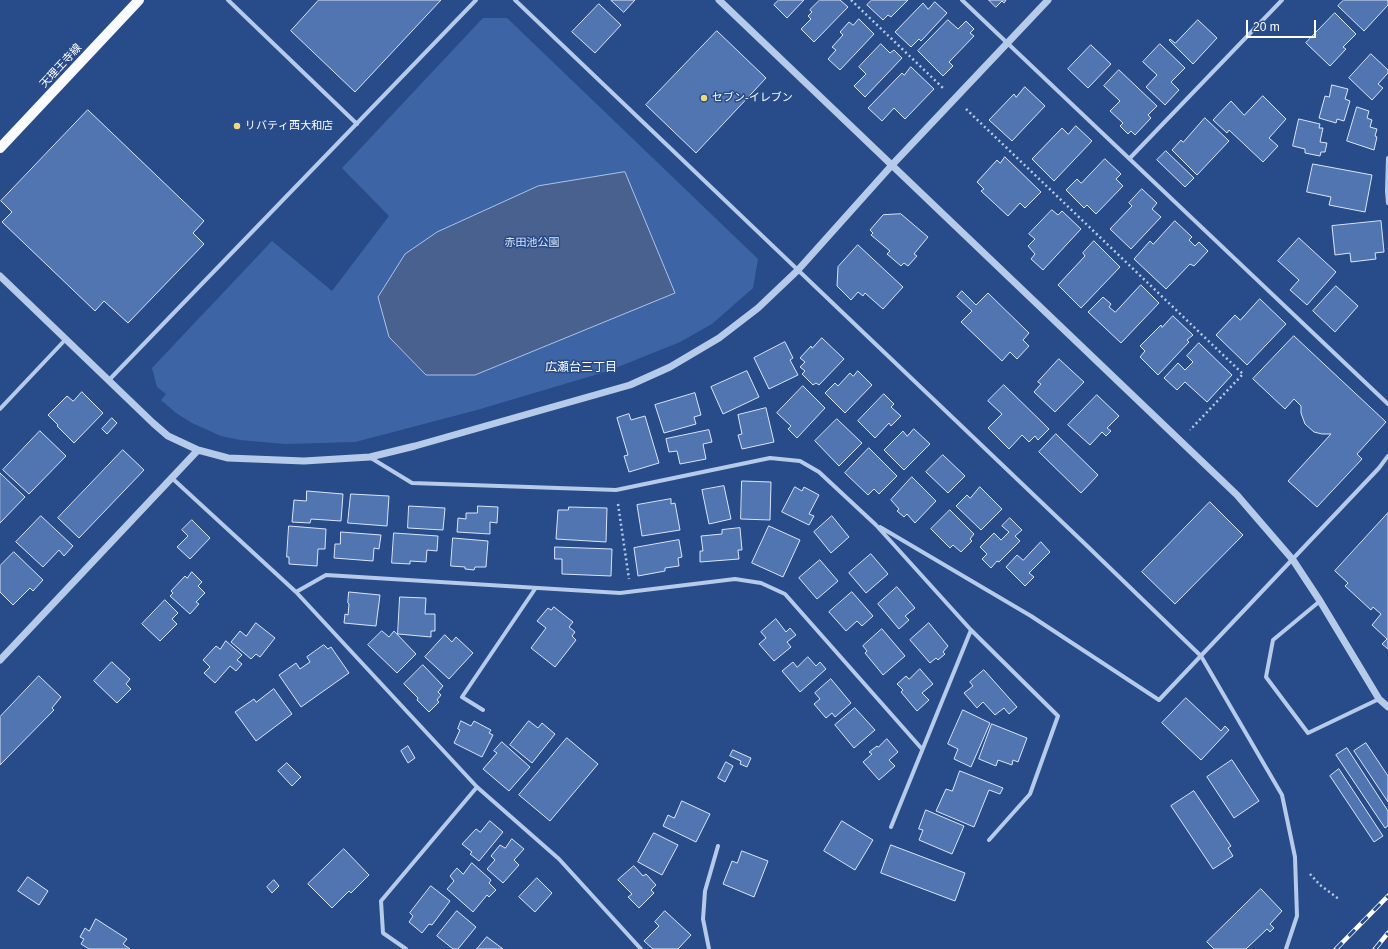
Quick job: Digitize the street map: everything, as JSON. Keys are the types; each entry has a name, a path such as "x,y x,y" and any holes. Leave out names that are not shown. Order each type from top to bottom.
{"main road":[{"name":"天理王寺線","path":"0,148 139,0"}],"street":[{"path":"228,0 357,124"},
{"path":"109,380 476,0"},
{"path":"515,0 1083,542 1200,656 1282,795 1295,856 1297,916 1286,949"},
{"path":"719,0 1237,495 1293,560 1380,699 1388,707"},
{"path":"962,0 1388,404"},
{"path":"0,276 153,423 168,436 198,450 228,458 304,461 370,457 415,446 615,389 651,376 695,353 719,338 758,308 798,270 892,165 1048,0"},
{"path":"1130,158 1282,0"},
{"path":"1388,158 1388,203"},
{"path":"0,409 65,340"},
{"path":"0,660 198,450"},
{"path":"876,525 1031,616 1159,700 1380,468 1388,456"},
{"path":"370,457 412,483 616,490 770,458 800,461 819,472 876,525 971,630 1058,716 1030,794 989,840"},
{"path":"172,479 296,592 477,788 560,859 641,949"},
{"path":"296,592 326,576 620,593 735,579 761,583 785,594 922,750"},
{"path":"483,710 462,697 535,589"},
{"path":"1320,601 1273,640 1266,677 1308,733 1380,699"},
{"path":"891,827 971,630"},
{"path":"406,949 383,933 381,901 477,788"},
{"path":"709,949 703,918 705,891 718,846"}],"path":[{"path":"851,0 1243,374 1180,441"},
{"path":"616,490 631,592"},
{"path":"1295,856 1320,885 1340,900"}],"green space":[{"name":"赤田池公園","path":"483,18 507,18 758,259 753,288 712,324 680,342 608,371 477,410 355,442 285,444 240,440 221,436 192,423 176,413 161,400 166,394 157,387 152,368 272,241 332,291 389,216 342,168"}],"shaded area":[{"path":"625,172 675,293 475,375 426,375 389,337 378,297 405,254 437,232 538,186"}],"building":[{"path":"319,0 441,0 355,92 291,31"},
{"path":"611,0 635,0 624,12"},
{"path":"779,0 804,0 787,18 774,5"},
{"path":"820,0 840,0 848,7 814,42 801,29 811,19 808,16 812,12 810,10"},
{"path":"872,0 908,0 891,17 888,15 883,20 867,5"},
{"path":"989,0 1006,0 1004,3 1002,1 996,7"},
{"path":"1344,0 1388,0 1388,5 1364,31 1338,6"},
{"path":"935,2 947,13 921,41 919,39 911,47 895,32 923,3 928,9"},
{"path":"599,4 621,25 595,53 572,32"},
{"path":"1335,13 1356,34 1343,47 1346,49 1330,66 1306,43"},
{"path":"859,19 874,34 840,70 828,59 836,50 832,47 843,35 840,32 849,22 853,25"},
{"path":"948,20 958,29 966,21 974,29 970,33 974,36 949,62 953,66 943,76 918,51"},
{"path":"1198,20 1217,38 1193,64 1169,40 1170,39 1175,43"},
{"path":"717,31 766,78 696,153 646,105"},
{"path":"881,44 890,53 894,50 902,58 865,97 854,86 866,74 859,67"},
{"path":"1160,44 1185,68 1171,82 1179,90 1165,105 1146,87 1157,75 1143,62"},
{"path":"1091,45 1111,64 1088,88 1068,69"},
{"path":"1371,54 1388,70 1388,73 1378,84 1383,88 1372,100 1349,78"},
{"path":"911,67 934,89 905,119 894,108 882,121 868,108 902,73 904,75"},
{"path":"1119,70 1157,106 1148,115 1151,118 1135,135 1131,131 1128,134 1120,126 1123,123 1110,111 1120,101 1104,86"},
{"path":"1332,85 1348,89 1345,99 1350,101 1344,121 1337,119 1336,123 1319,118 1325,96 1329,97"},
{"path":"1025,87 1045,106 1012,141 989,120 1014,94 1016,97"},
{"path":"1263,96 1286,119 1269,138 1278,146 1263,162 1229,130 1227,133 1213,120 1231,101 1244,115"},
{"path":"1357,107 1369,111 1367,118 1372,120 1370,127 1377,129 1374,150 1347,141"},
{"path":"88,110 204,221 193,233 204,244 128,323 104,301 95,311 2,222 12,212 1,201"},
{"path":"1205,118 1229,141 1197,175 1172,150 1181,140 1183,142"},
{"path":"1299,119 1320,124 1319,128 1323,128 1320,142 1327,143 1325,152 1321,152 1320,156 1305,153 1305,149 1293,146"},
{"path":"1076,126 1092,141 1054,181 1032,159 1062,128 1068,134"},
{"path":"1166,151 1194,178 1185,187 1157,160"},
{"path":"1005,157 1041,192 1025,208 1020,203 1008,216 981,191 984,189 977,182 997,160 1000,163"},
{"path":"1105,159 1121,174 1116,179 1123,186 1096,214 1087,205 1084,208 1066,190 1077,179 1081,183"},
{"path":"1313,164 1372,175 1365,212 1329,205 1331,197 1307,192"},
{"path":"1142,189 1157,203 1152,209 1161,217 1131,249 1110,229 1132,206 1129,203"},
{"path":"1052,210 1058,215 1062,211 1081,229 1043,270 1031,259 1035,254 1028,246 1035,239 1029,234"},
{"path":"901,214 928,237 914,254 917,256 908,266 904,263 901,266 887,254 890,251 871,235 873,233 870,230 883,215"},
{"path":"1175,221 1192,237 1189,240 1195,246 1199,242 1208,251 1194,266 1190,264 1166,289 1134,259 1150,241 1153,244"},
{"path":"1381,221 1384,252 1375,253 1376,259 1351,262 1350,253 1335,255 1332,226"},
{"path":"1299,238 1336,272 1307,305 1290,290 1299,280 1278,261"},
{"path":"1094,241 1120,267 1081,308 1058,285 1085,256 1083,253"},
{"path":"858,245 903,287 883,309 865,293 863,296 858,292 851,300 837,286 838,267"},
{"path":"1141,285 1159,303 1121,343 1088,312 1103,297 1111,304 1109,307 1115,312"},
{"path":"1336,286 1358,306 1335,332 1313,311"},
{"path":"962,291 976,305 988,293 1029,333 1023,340 1029,346 1017,359 1010,352 1002,361 961,322 972,311 957,297"},
{"path":"1260,299 1286,324 1247,365 1216,335 1235,315 1240,320"},
{"path":"1173,316 1193,335 1187,340 1189,342 1158,375 1140,357 1145,351 1140,346 1161,325 1162,327"},
{"path":"1294,336 1386,422 1357,454 1362,459 1317,507 1288,481 1331,434 1314,432 1305,424 1301,413 1301,406 1294,399 1285,409 1253,379"},
{"path":"822,338 844,359 819,385 816,383 813,385 802,374 805,371 800,367 805,362 800,358 811,346 812,348"},
{"path":"785,342 793,358 790,360 798,375 769,389 754,358"},
{"path":"1199,343 1232,375 1207,402 1185,382 1177,390 1164,378 1178,363 1185,370 1193,362 1187,356"},
{"path":"1059,359 1084,382 1055,412 1034,392 1041,384 1038,382"},
{"path":"747,371 759,397 723,414 711,387"},
{"path":"858,371 872,385 845,413 825,393 835,383 838,386 850,373 853,376"},
{"path":"1004,385 1049,429 1038,440 1035,436 1029,442 1022,435 1009,449 988,428 1002,414 988,401"},
{"path":"803,386 825,408 797,438 788,429 791,426 777,413"},
{"path":"82,392 103,413 74,443 48,415 67,396 73,401"},
{"path":"695,393 701,415 694,417 696,424 664,433 655,405"},
{"path":"884,394 894,404 891,407 901,416 891,426 889,423 875,438 858,421"},
{"path":"1097,395 1119,416 1107,428 1111,431 1106,436 1102,432 1090,445 1068,425"},
{"path":"766,408 774,442 742,449 738,435 742,434 738,415"},
{"path":"629,414 631,420 645,416 659,463 629,472 624,456 628,455 617,418"},
{"path":"112,418 117,423 107,434 102,429"},
{"path":"837,419 862,443 839,466 815,441"},
{"path":"914,429 930,444 904,470 884,450 903,431 907,436"},
{"path":"709,430 712,442 703,444 706,459 680,464 677,451 669,452 666,439"},
{"path":"40,431 66,456 29,494 3,470"},
{"path":"1056,434 1098,475 1081,493 1039,452"},
{"path":"869,448 897,476 879,494 874,489 868,495 845,473"},
{"path":"123,450 144,470 79,538 58,518"},
{"path":"943,455 965,476 948,493 926,472"},
{"path":"0,473 25,497 0,523"},
{"path":"912,477 936,501 915,523 907,514 904,517 897,511 899,509 891,500"},
{"path":"742,481 771,482 770,520 741,519"},
{"path":"724,486 731,519 709,524 702,490"},
{"path":"795,487 802,491 804,487 819,495 809,514 814,516 809,525 782,512"},
{"path":"980,487 1002,509 981,530 956,506 967,495 970,498"},
{"path":"307,491 343,494 341,521 311,519 310,523 292,522 294,500 306,501"},
{"path":"351,494 389,496 387,526 348,523"},
{"path":"671,499 671,504 675,503 680,530 642,536 637,505"},
{"path":"1210,502 1243,535 1175,604 1142,572"},
{"path":"409,506 445,508 443,530 408,528"},
{"path":"478,506 498,507 497,523 490,522 490,534 457,532 458,518 466,519 466,513 477,513"},
{"path":"569,507 607,508 606,542 556,539 558,510 568,510"},
{"path":"950,510 974,534 970,539 972,541 961,552 953,545 950,548 931,529"},
{"path":"1388,513 1388,649 1382,644 1387,639 1372,625 1381,614 1373,607 1371,610 1345,586 1348,583 1335,571"},
{"path":"41,516 73,546 64,556 59,550 43,567 16,542"},
{"path":"832,516 849,537 831,553 814,532"},
{"path":"1010,518 1022,530 1015,536 1020,541 991,568 982,559 987,554 980,547 994,533 1001,540 1009,532 1002,526"},
{"path":"192,520 210,538 190,559 177,547 188,536 182,530"},
{"path":"289,526 326,529 325,549 318,549 317,566 289,564 289,557 287,557"},
{"path":"769,526 800,540 783,577 752,563"},
{"path":"740,528 742,550 738,550 739,559 700,562 700,551 703,551 701,536 722,534 722,530"},
{"path":"341,532 381,535 379,549 374,548 373,561 334,558 335,544 340,544"},
{"path":"394,533 438,536 437,551 427,550 426,562 410,561 410,564 392,563"},
{"path":"453,538 488,541 486,567 475,567 474,570 465,569 465,567 451,566"},
{"path":"679,540 682,557 678,558 679,566 665,568 665,571 638,576 634,548"},
{"path":"1041,542 1050,552 1029,573 1034,577 1025,586 1006,567 1017,555 1023,560"},
{"path":"555,547 612,549 611,576 562,574 562,559 555,559"},
{"path":"14,552 43,580 33,591 30,588 13,605 0,592 0,566"},
{"path":"871,554 888,574 866,593 849,573"},
{"path":"820,560 838,581 817,599 799,578"},
{"path":"192,572 202,582 198,586 205,593 196,602 199,604 190,614 170,596 173,593 171,591 185,576 187,578"},
{"path":"897,587 915,608 905,616 909,620 899,629 878,604"},
{"path":"349,592 380,595 376,626 344,623 345,614 348,615"},
{"path":"852,592 873,616 862,626 857,621 846,631 829,612"},
{"path":"400,597 426,598 425,614 435,614 435,631 431,631 431,637 398,634"},
{"path":"165,600 178,613 172,619 177,624 160,641 142,624"},
{"path":"554,607 573,622 569,627 575,632 572,636 576,640 555,667 531,648 546,628 537,621 548,608 551,610"},
{"path":"776,619 786,632 790,628 796,635 787,642 791,647 774,661 759,644 766,638 761,632"},
{"path":"256,623 275,638 260,657 256,654 251,659 231,642 240,631 246,636"},
{"path":"929,623 948,646 943,652 945,654 938,660 936,658 930,663 910,640"},
{"path":"882,629 905,656 883,675 865,653 867,651 863,646"},
{"path":"382,631 389,637 394,631 416,654 397,673 368,645"},
{"path":"445,635 452,642 456,637 473,653 449,679 425,657"},
{"path":"226,641 242,655 237,660 242,664 236,671 230,666 215,683 204,673 210,667 203,660 216,646 220,649"},
{"path":"324,645 328,649 331,647 349,673 301,707 279,675 296,663 300,669 310,662 307,657"},
{"path":"808,657 816,666 820,662 826,669 800,692 782,671 793,662 797,667"},
{"path":"112,662 130,679 126,684 131,689 117,703 94,681"},
{"path":"423,665 443,686 438,692 441,695 437,700 439,702 429,712 404,684"},
{"path":"920,669 933,684 922,693 929,700 917,711 901,692 903,690 897,684 906,676 909,679"},
{"path":"984,670 1017,707 1009,714 1004,708 995,715 983,702 977,708 964,693 973,686 970,682"},
{"path":"39,676 61,697 52,708 54,710 0,765 0,717"},
{"path":"831,679 851,703 835,717 832,713 826,718 814,704 820,699 815,693"},
{"path":"274,689 292,714 256,741 235,712 254,699 256,702"},
{"path":"1186,698 1221,731 1225,726 1229,730 1201,760 1162,723"},
{"path":"855,708 875,730 854,748 835,725"},
{"path":"963,710 990,723 971,767 954,759 958,749 948,744"},
{"path":"461,721 471,726 474,721 491,730 489,733 493,735 482,757 454,743 460,730 458,729"},
{"path":"529,721 538,728 542,723 555,734 532,763 510,745"},
{"path":"992,724 1027,738 1018,762 1013,760 1012,765 998,760 996,766 979,759"},
{"path":"567,738 598,764 550,821 519,795"},
{"path":"887,739 898,752 889,760 895,766 879,780 863,762 872,754 869,752 877,746 878,747"},
{"path":"502,742 530,767 509,791 483,769 497,753 494,751"},
{"path":"1366,743 1388,776 1388,802 1354,751"},
{"path":"408,746 415,758 408,763 401,751"},
{"path":"1347,748 1388,811 1388,826 1385,828 1336,755"},
{"path":"733,750 751,758 747,767 740,764 741,761 730,756"},
{"path":"1232,760 1259,801 1234,818 1207,777"},
{"path":"726,762 733,766 725,782 718,778"},
{"path":"287,763 301,777 292,786 278,771"},
{"path":"1339,769 1383,836 1374,842 1330,776"},
{"path":"960,771 1003,788 1000,794 989,790 974,827 936,811 946,789 952,791"},
{"path":"1194,791 1231,846 1228,848 1233,856 1213,869 1171,806"},
{"path":"682,801 710,814 696,842 663,826 668,815 674,818"},
{"path":"926,810 964,826 952,854 919,840 923,830 919,829"},
{"path":"490,821 503,832 479,861 470,854 472,852 462,844 476,829 480,832"},
{"path":"842,821 873,840 855,870 824,851"},
{"path":"654,833 678,845 662,875 638,862"},
{"path":"512,839 524,849 514,860 519,865 503,883 487,869 495,860 491,856 500,845 505,848"},
{"path":"891,845 965,873 955,901 881,873"},
{"path":"344,849 369,875 351,893 349,891 332,908 308,884"},
{"path":"742,851 768,861 754,897 723,884 732,861 737,863"},
{"path":"472,863 491,880 489,883 496,890 489,897 487,895 473,912 447,889 454,881 450,876 457,868 463,874"},
{"path":"634,866 643,876 646,874 656,885 651,890 654,893 639,908 628,897 632,894 618,880"},
{"path":"28,877 48,891 39,905 18,891"},
{"path":"537,878 552,893 535,912 519,897"},
{"path":"274,880 279,886 272,893 267,887"},
{"path":"431,886 450,901 432,925 429,924 422,933 409,922 413,916 410,913"},
{"path":"1261,889 1282,911 1270,924 1274,928 1270,932 1267,929 1246,949 1214,949 1207,942"},
{"path":"457,911 476,927 458,949 453,949 437,936"},
{"path":"665,911 691,935 678,949 653,949 644,941 659,926 655,922"},
{"path":"96,919 127,939 123,944 130,949 89,949 81,944 84,939 80,937 85,928 89,931"},
{"path":"487,937 503,949 477,949"}],"railway":[{"path":"1336,949 1388,896"},
{"path":"1375,949 1388,933"}],"place":[{"name":"セブン-イレブン","path":"704,98"},
{"name":"リバティ西大和店","path":"237,126"}],"district":[{"name":"広瀬台三丁目","path":"581,368"}]}
